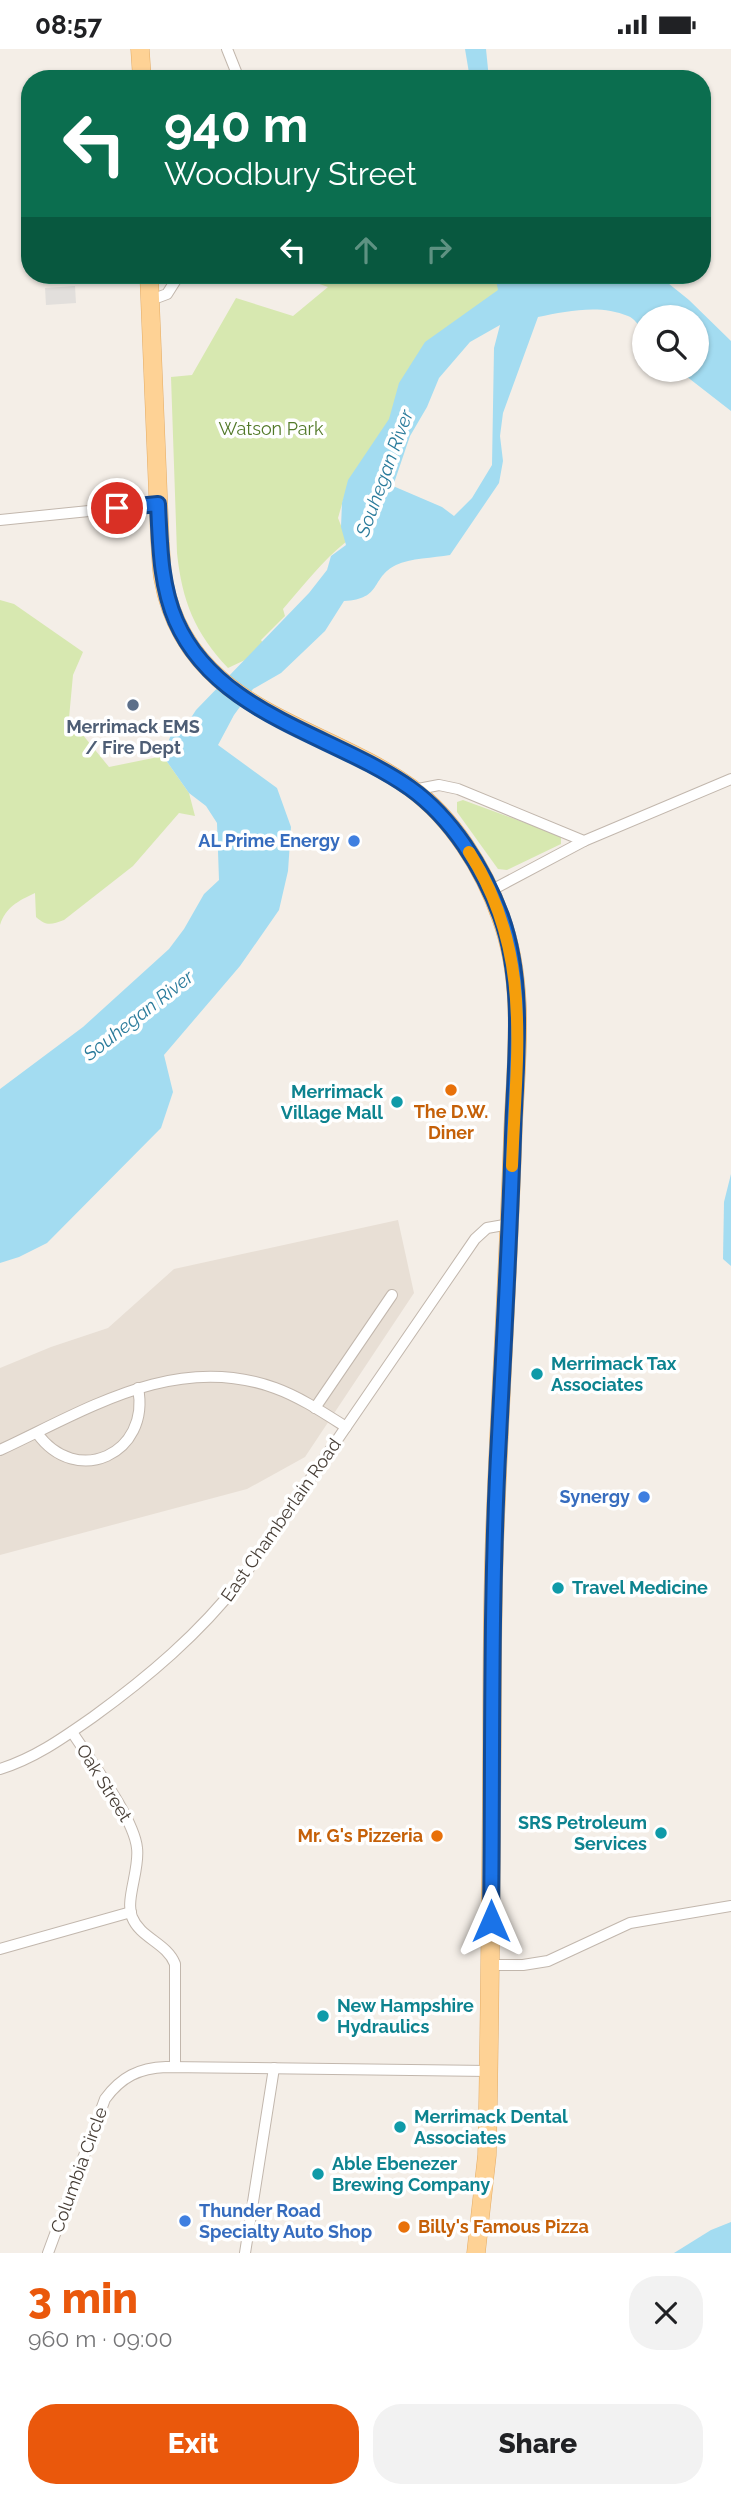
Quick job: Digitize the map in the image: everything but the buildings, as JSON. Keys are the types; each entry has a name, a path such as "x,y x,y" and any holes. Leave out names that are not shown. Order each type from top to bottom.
{"main road":[{"path":"140,49 141,70"},
{"path":"150,284 163,578 182,632 204,664 242,698 372,764 413,790 431,806 465,846 490,891 510,944 517,997 510,1224 494,1542 487,2155 476,2253"}],"street":[{"path":"227,49 235,70"},
{"path":"151,300 167,294 173,284"},
{"path":"0,520 158,504"},
{"path":"490,891 584,841 731,779"},
{"path":"413,790 439,785 458,789 584,841"},
{"name":"East Chamberlain Road","path":"0,1769 39,1753 151,1673 225,1600 475,1239 487,1228 510,1224"},
{"path":"315,1408 392,1295"},
{"path":"0,1450 138,1388 166,1380 197,1376 225,1376 277,1388 346,1427"},
{"path":"37,1433 49,1448 71,1459 97,1459 108,1455 120,1449 135,1430 140,1407 138,1388"},
{"name":"Oak Street","path":"72,1732 133,1832 138,1866 131,1912"},
{"path":"490,1965 523,1965 548,1961 630,1923 731,1906"},
{"path":"0,1949 131,1912 140,1930 164,1948 175,1964 175,2067"},
{"name":"Columbia Circle","path":"48,2253 99,2112 113,2088 131,2074 175,2067 489,2071"},
{"path":"245,2253 274,2068"}],"shaded area":[{"path":"75,286 76,303 46,305 45,288"},
{"path":"398,1220 414,1293 305,1457 247,1489 0,1555 0,1368 108,1328 174,1269"}],"green space":[{"name":"Watson Park","path":"320,284 501,284 502,287 344,497 338,518 347,541 321,565 283,609 285,616 261,640 264,645 245,660 228,668 199,629 182,586 177,553 171,377 192,375 236,298 293,316 328,287"},
{"path":"0,600 14,604 83,652 73,675 69,718 109,767 163,756 189,793 195,816 179,813 133,866 64,920 52,924 36,917 35,893 13,905 0,925"},
{"path":"463,800 561,836 561,844 507,870 498,869 457,812 457,802"}],"water":[{"path":"465,49 486,49 488,70 468,70"},
{"name":"Souhegan River","path":"497,284 669,284 694,305 632,305 632,318 617,312 595,309 538,317 503,413 500,436 503,461 499,483 450,555 396,565 382,576 371,592 344,601 325,631 281,673 253,689 234,715 218,745 277,788 291,827 288,871 279,910 240,966 164,1055 173,1092 161,1128 47,1243 0,1263 0,1089 83,1027 169,949 204,894 219,880 217,823 206,806 189,793 163,756 175,724 187,724 196,710 309,593 327,570 331,556 346,545 341,527 342,503 348,480 389,419 399,383 425,342 498,290","holes":["500,325 494,348 492,465 472,498 454,516 442,507 393,486 410,436 427,407 439,378 470,342"]},
{"path":"709,320 731,341 731,411 694,382 709,382"},
{"path":"731,1174 731,1266 723,1259 724,1202"},
{"path":"731,2222 731,2253 674,2253 711,2230"}],"slow traffic":[{"path":"469,852 480,869 502,919 515,971 517,1035 512,1166"}],"place":[{"name":"Merrimack EMS / Fire Dept","path":"133,705"},
{"name":"AL Prime Energy","path":"354,841"},
{"name":"The D.W. Diner","path":"451,1090"},
{"name":"Merrimack Village Mall","path":"397,1102"},
{"name":"Merrimack Tax Associates","path":"537,1374"},
{"name":"Synergy","path":"644,1497"},
{"name":"Travel Medicine","path":"558,1588"},
{"name":"SRS Petroleum Services","path":"661,1833"},
{"name":"Mr. G's Pizzeria","path":"437,1836"},
{"name":"New Hampshire Hydraulics","path":"323,2016"},
{"name":"Merrimack Dental Associates","path":"400,2127"},
{"name":"Able Ebenezer Brewing Company","path":"318,2174"},
{"name":"Thunder Road Specialty Auto Shop","path":"185,2221"},
{"name":"Billy's Famous Pizza","path":"404,2227"}],"route":[{"path":"117,508 158,504 163,578 168,596 176,621 204,664 222,683 242,698 372,764 413,790 431,806 465,846 480,869 510,944 517,997 517,1035 510,1254 494,1542 491,1921"}]}
